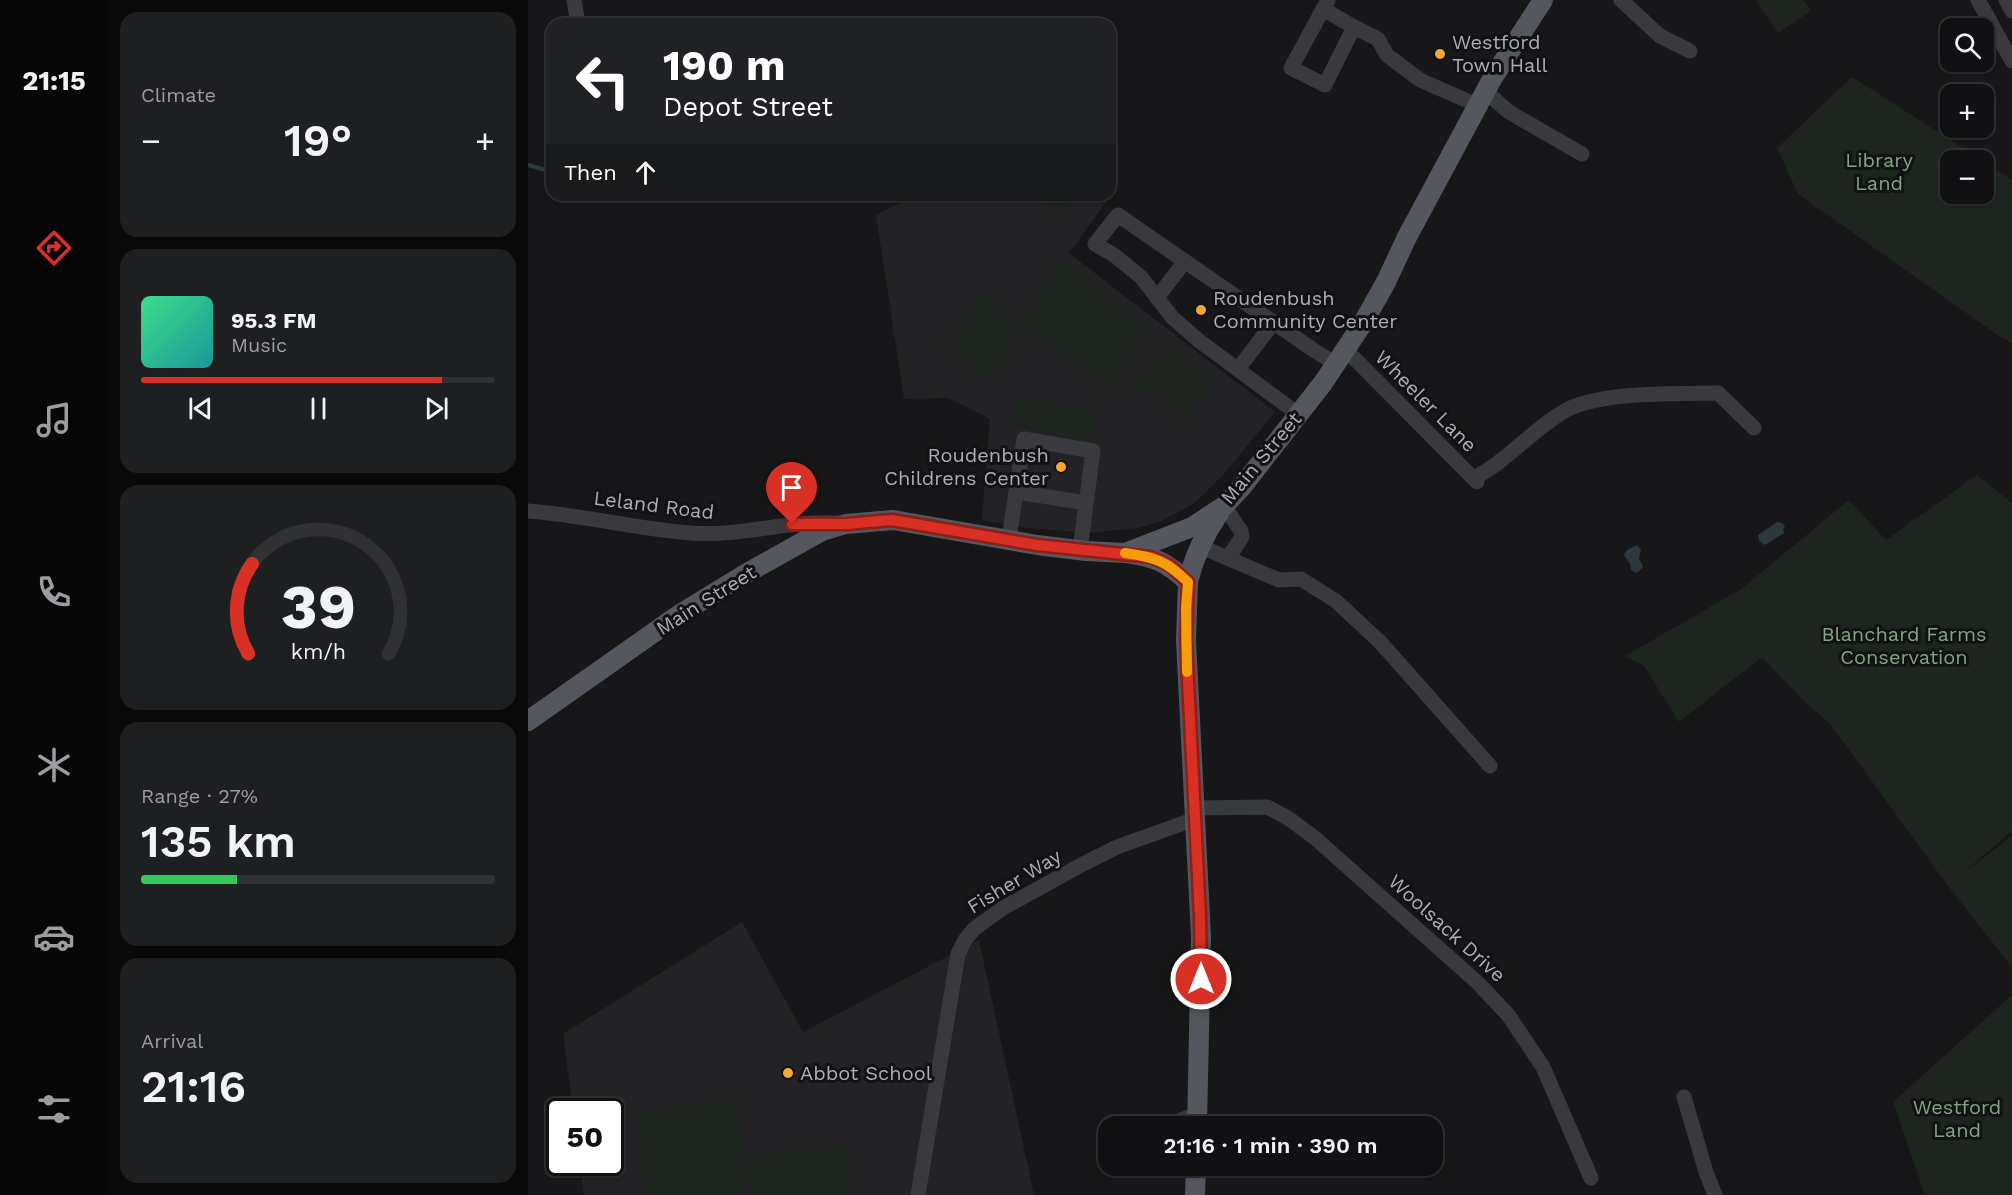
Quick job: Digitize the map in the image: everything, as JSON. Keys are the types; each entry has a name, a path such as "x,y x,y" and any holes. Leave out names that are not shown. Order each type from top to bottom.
{"main road":[{"name":"Main Street","path":"528,721 680,614 822,531 846,524 892,520 1080,550 1125,553 1192,527 1224,506 1241,488 1341,357 1386,282 1407,237 1481,98 1543,0"},
{"path":"1197,1116 1201,958 1186,640 1188,582 1192,562 1199,546 1224,506"},
{"path":"1125,553 1151,557 1169,565 1188,582"},
{"path":"1195,1195 1196,1176"}],"street":[{"path":"574,0 577,18"},
{"path":"1621,0 1660,36 1690,51"},
{"path":"1978,0 2012,62"},
{"path":"2006,0 2012,11"},
{"path":"1354,27 1325,85 1291,68 1326,4 1354,27 1378,39 1387,56 1420,80 1481,98 1582,154"},
{"name":"Wheeler Lane","path":"1157,298 1141,277 1114,255 1095,244 1118,215 1273,323 1341,357 1475,480 1565,411 1580,404 1603,399 1718,393 1754,428"},
{"path":"1185,261 1157,298 1172,317 1198,340 1298,414"},
{"path":"1238,369 1273,323"},
{"path":"1009,539 1024,439 1093,451 1080,550"},
{"path":"1016,492 1086,503"},
{"path":"1224,506 1241,531 1242,537 1228,558"},
{"name":"Leland Road","path":"528,512 560,514 691,533 726,534 803,523 846,524"},
{"path":"1199,546 1279,580 1301,579 1336,601 1381,643 1490,766"},
{"name":"Woolsack Drive","path":"1195,813 1267,807 1288,818 1315,838 1478,983 1509,1016 1543,1067 1591,1178"},
{"name":"Fisher Way","path":"918,1195 958,954 969,933 985,919 1083,864 1195,813"},
{"path":"1684,1097 1715,1195"}],"shaded area":[{"path":"903,201 1107,201 1069,253 1275,412 1223,475 1199,499 1159,522 1138,528 1089,533 1028,528 982,520 990,419 948,398 904,399 876,215"},
{"path":"1777,522 1782,523 1785,527 1784,533 1765,545 1759,541 1758,535"},
{"path":"1637,545 1641,550 1639,558 1643,567 1637,573 1631,570 1624,555 1627,550"},
{"name":"Abbot School","path":"742,922 803,1032 979,940 1034,1195 584,1195 582,1176 624,1176 624,1098 571,1098 563,1034"}],"green space":[{"path":"1756,0 1803,0 1811,11 1778,33"},
{"name":"Library Land","path":"1852,77 1940,133 1940,138 1948,138 1966,150 1940,150 1940,204 1994,204 1994,168 2012,180 2012,343 1798,194 1777,148"},
{"path":"1039,201 1072,201 1059,217"},
{"path":"1062,261 1149,331 1104,390 1015,320"},
{"path":"983,294 1002,310 1010,324 1013,340 1010,353 992,380 940,347"},
{"path":"1164,343 1215,381 1201,400 1149,362"},
{"path":"1146,364 1198,402 1184,421 1132,383"},
{"path":"1019,399 1098,410 1094,439 1015,427"},
{"name":"Blanchard Farms Conservation","path":"1977,475 2012,503 2012,831 1962,874 2012,836 2012,967 1948,886 1831,725 1803,700 1762,657 1679,722 1644,666 1625,656 1741,589 1849,500 1886,540"},
{"name":"Westford Land","path":"2012,995 2012,1195 1925,1195 1893,1102"},
{"path":"738,1101 746,1195 645,1195 638,1110"},
{"path":"847,1146 851,1195 751,1195 748,1155"}],"waterway":[{"path":"528,165 546,170"}],"slow traffic":[{"path":"1125,553 1151,557 1169,565 1188,582 1187,672"}],"place":[{"name":"Westford Town Hall","path":"1440,54"},
{"name":"Roudenbush Community Center","path":"1201,310"},
{"name":"Roudenbush Childrens Center","path":"1061,467"},
{"name":"Abbot School","path":"788,1073"}],"route":[{"path":"792,524 818,522 846,524 892,520 1037,545 1125,553 1151,557 1169,565 1188,582 1186,640 1201,938 1201,979"}]}
